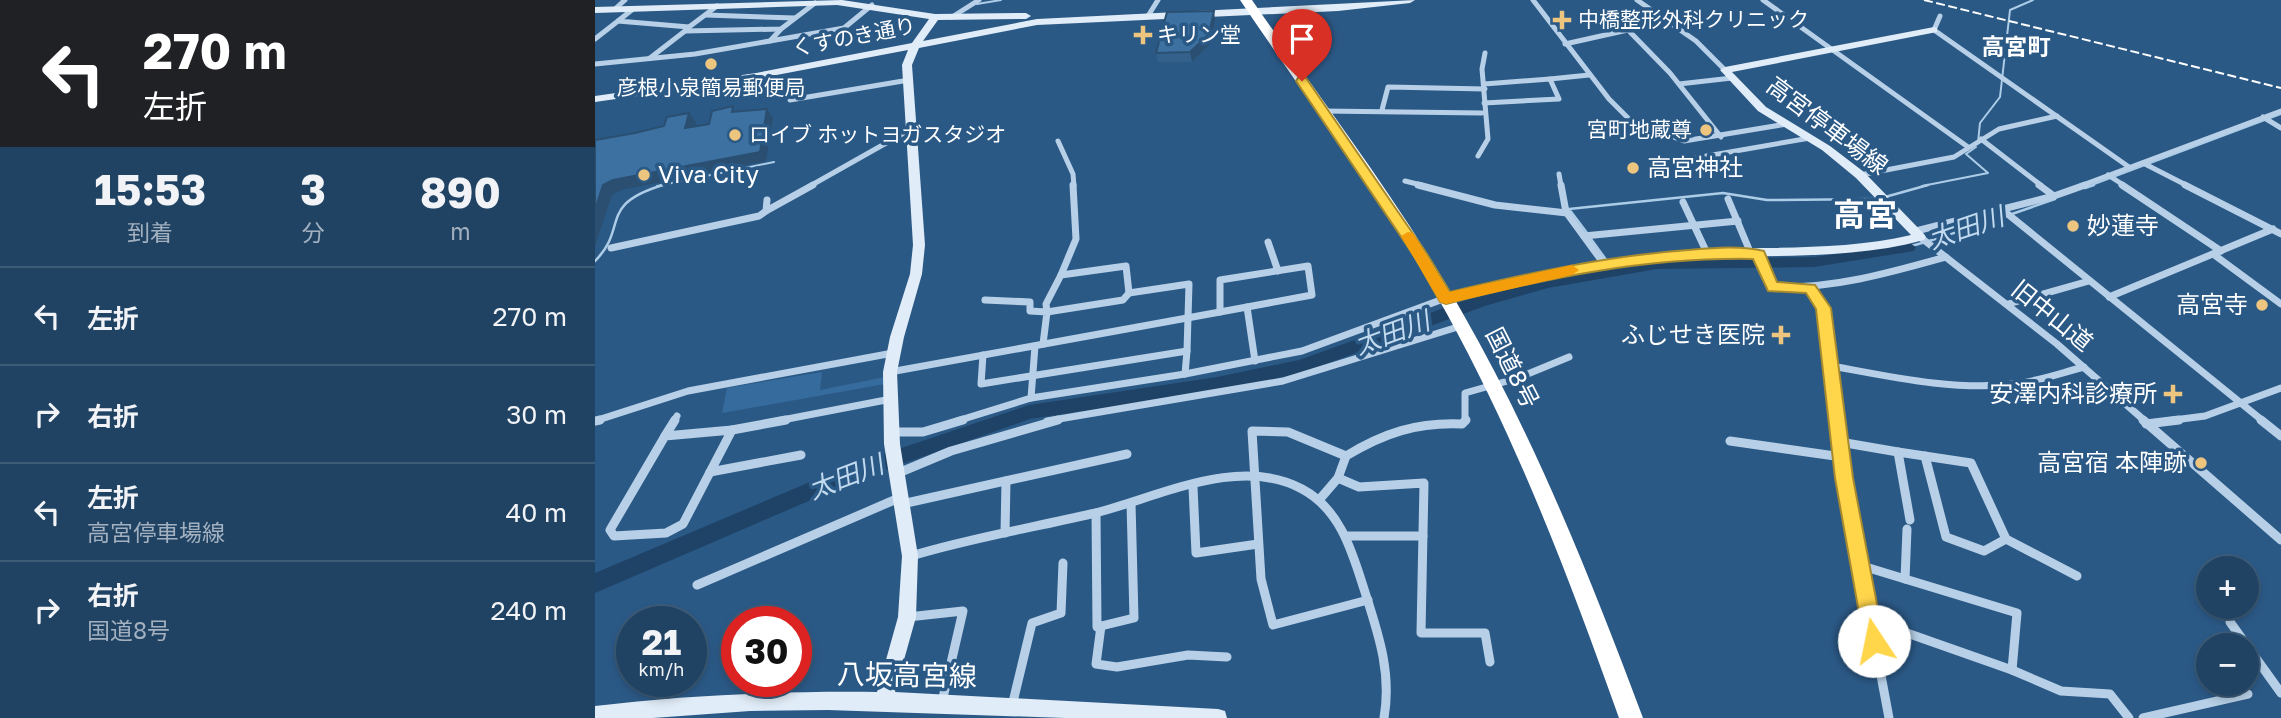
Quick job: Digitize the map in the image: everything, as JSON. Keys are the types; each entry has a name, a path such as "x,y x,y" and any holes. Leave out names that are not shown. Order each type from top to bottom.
{"highway":[{"name":"国道8号","path":"1250,6 1422,257 1460,324 1547,501 1631,718"}],"main road":[{"name":"くすのき通り","path":"919,41 1037,22 1250,6 1338,8 1410,0"},
{"path":"595,10 818,2 872,5 935,17 1041,17"},
{"name":"くすのき通り","path":"595,96 712,83 1041,17 1149,14"},
{"path":"884,700 907,617 910,556 895,472 890,372 918,265 908,65 919,41 935,17"},
{"name":"高宮停車場線","path":"1728,74 1934,30"},
{"name":"高宮停車場線","path":"1728,74 1762,109 1810,138 1860,175 1923,238"},
{"path":"1447,301 1539,275 1604,264 1707,254 1849,251 1923,238"},
{"name":"八坂高宮線","path":"595,715 665,707 884,700 1218,718"}],"street":[{"path":"615,9 625,0"},
{"path":"952,17 979,0"},
{"path":"1149,14 1158,0"},
{"path":"1533,0 1589,75 1647,137 1668,135 1683,141 1787,124"},
{"path":"1637,0 1696,41 1728,74"},
{"path":"1763,0 1836,49 1968,147"},
{"path":"770,41 781,29 818,2"},
{"path":"595,64 649,59 844,28 872,5"},
{"path":"649,59 717,6"},
{"path":"595,40 633,9"},
{"path":"705,15 795,18"},
{"path":"1940,16 1934,30 2129,167"},
{"path":"618,21 687,29 781,29"},
{"path":"1565,44 1668,22"},
{"path":"1630,32 1710,118 1721,136"},
{"path":"1478,156 1488,139 1482,113 1484,87 1480,65 1485,53"},
{"path":"1679,84 1728,74"},
{"path":"1382,110 1388,87 1484,87 1589,75"},
{"path":"1484,103 1559,99 1551,79"},
{"path":"790,100 909,80"},
{"path":"1322,111 1482,113"},
{"path":"1923,238 2054,196 2281,111"},
{"path":"1860,175 1954,157 1999,129 2057,116"},
{"path":"2263,117 2281,128"},
{"path":"611,248 759,216 911,129"},
{"path":"1678,161 1810,138"},
{"path":"1981,139 2054,196"},
{"path":"1031,398 1047,312 1046,304 1076,239 1073,174 1058,141"},
{"path":"2143,163 2281,234"},
{"path":"1559,174 1567,213 1604,264"},
{"path":"2108,175 2217,252 2281,304"},
{"path":"1405,181 1495,205 1567,213"},
{"path":"1728,199 1773,287 1810,288 1839,280 1863,280 1946,257"},
{"path":"766,211 767,200"},
{"path":"1683,202 1707,254"},
{"path":"2004,211 2281,436"},
{"path":"1584,236 1738,221"},
{"path":"2109,297 2273,229"},
{"name":"旧中山道","path":"1923,238 2084,367 2281,540"},
{"path":"1268,242 1277,271"},
{"path":"1061,275 1126,266 1129,293"},
{"path":"890,372 1220,312 1312,295 1308,266 1220,280 1220,312"},
{"path":"2008,304 2089,281"},
{"path":"985,300 1030,302 1030,312 1047,312 1123,300 1129,293 1189,284 1185,374"},
{"path":"1810,288 1823,308 1859,565 1889,718"},
{"path":"892,439 1031,398 1185,374 1312,348 1447,301"},
{"path":"1247,307 1255,361"},
{"path":"895,472 1043,422 1283,380 1460,324"},
{"path":"983,355 981,384 1187,351"},
{"path":"595,421 688,391 893,353"},
{"path":"1319,500 1338,478 1346,456 1396,430 1427,421 1462,424 1468,419 1465,393 1492,386 1569,357"},
{"path":"1832,366 1937,381 2000,385 2026,382 2084,367"},
{"path":"2146,424 2205,416 2242,405 2281,388"},
{"path":"665,436 732,430 891,399"},
{"path":"677,416 610,530 614,536 666,533 683,524 732,430"},
{"path":"1346,456 1283,430 1262,428 1252,431 1261,579 1273,625 1368,600"},
{"path":"1730,441 1842,457"},
{"path":"1840,442 1971,463 2006,539 2077,576"},
{"path":"1898,453 1909,524 1905,579"},
{"path":"697,585 902,501 1127,454"},
{"path":"710,472 801,455"},
{"path":"1925,456 1946,537 1985,551 2006,539"},
{"path":"910,556 1096,513 1221,478 1253,477 1284,482 1319,500 1337,518 1346,536 1389,671 1389,695 1384,718"},
{"path":"1338,478 1359,487 1424,483 1421,634 1485,633 1490,662"},
{"path":"1005,533 1006,481"},
{"path":"1193,487 1196,553 1258,544"},
{"path":"1096,513 1097,627 1134,618 1131,503"},
{"path":"1346,536 1423,536"},
{"path":"1012,706 1032,623 1061,613 1063,563"},
{"path":"1859,565 2017,613 2012,670"},
{"path":"907,617 963,611 942,703"},
{"path":"1870,620 2012,670 2061,691 2110,694 2129,718"},
{"path":"2230,622 2281,693"},
{"path":"1101,626 1096,664 1117,667 1188,655 1227,657"},
{"path":"2143,718 2239,696"}],"shaded area":[{"path":"822,372 820,390 885,377 885,384 722,413 727,388"}],"building":[{"path":"1214,11 1209,34 1190,52 1156,53 1167,12"},
{"name":"Viva City","path":"733,106 732,112 767,109 760,152 613,180 603,185 595,210 595,140 664,126 667,117 689,113 685,128 709,124 712,111"}],"waterway":[{"path":"977,4 1001,0"},
{"path":"1978,142 1980,123 2000,97 2010,10 2033,0"},
{"name":"太田川","path":"2089,186 2281,114"},
{"path":"1922,186 1988,173 1966,154 1976,147"},
{"path":"657,186 774,162"},
{"path":"595,261 611,238 621,209 629,201 663,185"},
{"path":"1885,197 1928,185"},
{"name":"太田川","path":"2085,188 2094,185"},
{"path":"1587,233 1569,209 1723,193 1767,200 1879,199"},
{"name":"太田川","path":"2012,214 2055,199"},
{"name":"太田川","path":"1929,241 2006,216"},
{"path":"1591,239 1607,261"},
{"name":"太田川","path":"1908,247 1922,243"},
{"name":"太田川","path":"595,583 855,472 1029,412 1217,384 1301,366 1483,300 1548,282 1657,264 1814,262 1908,247"}],"railway":[{"path":"1924,0 2281,88"}],"slow traffic":[{"path":"1408,236 1446,298 1539,275 1572,270"}],"place":[{"name":"中橋整形外科クリニック","path":"1562,20"},
{"name":"キリン堂","path":"1143,35"},
{"name":"彦根小泉簡易郵便局","path":"711,64"},
{"name":"宮町地蔵尊","path":"1706,130"},
{"name":"ロイブ ホットヨガスタジオ","path":"735,135"},
{"name":"高宮神社","path":"1633,168"},
{"name":"Viva City","path":"644,175"},
{"name":"妙蓮寺","path":"2073,226"},
{"name":"高宮寺","path":"2262,305"},
{"name":"ふじせき医院","path":"1781,335"},
{"name":"安澤内科診療所","path":"2173,394"},
{"name":"高宮宿 本陣跡","path":"2201,463"}],"district":[{"name":"高宮町","path":"2016,47"},
{"name":"高宮","path":"1865,215"}],"route":[{"path":"1302,81 1422,257 1446,298 1539,275 1648,258 1707,254 1759,255 1763,272 1773,287 1810,288 1823,308 1829,341 1844,478 1874,641"}]}
